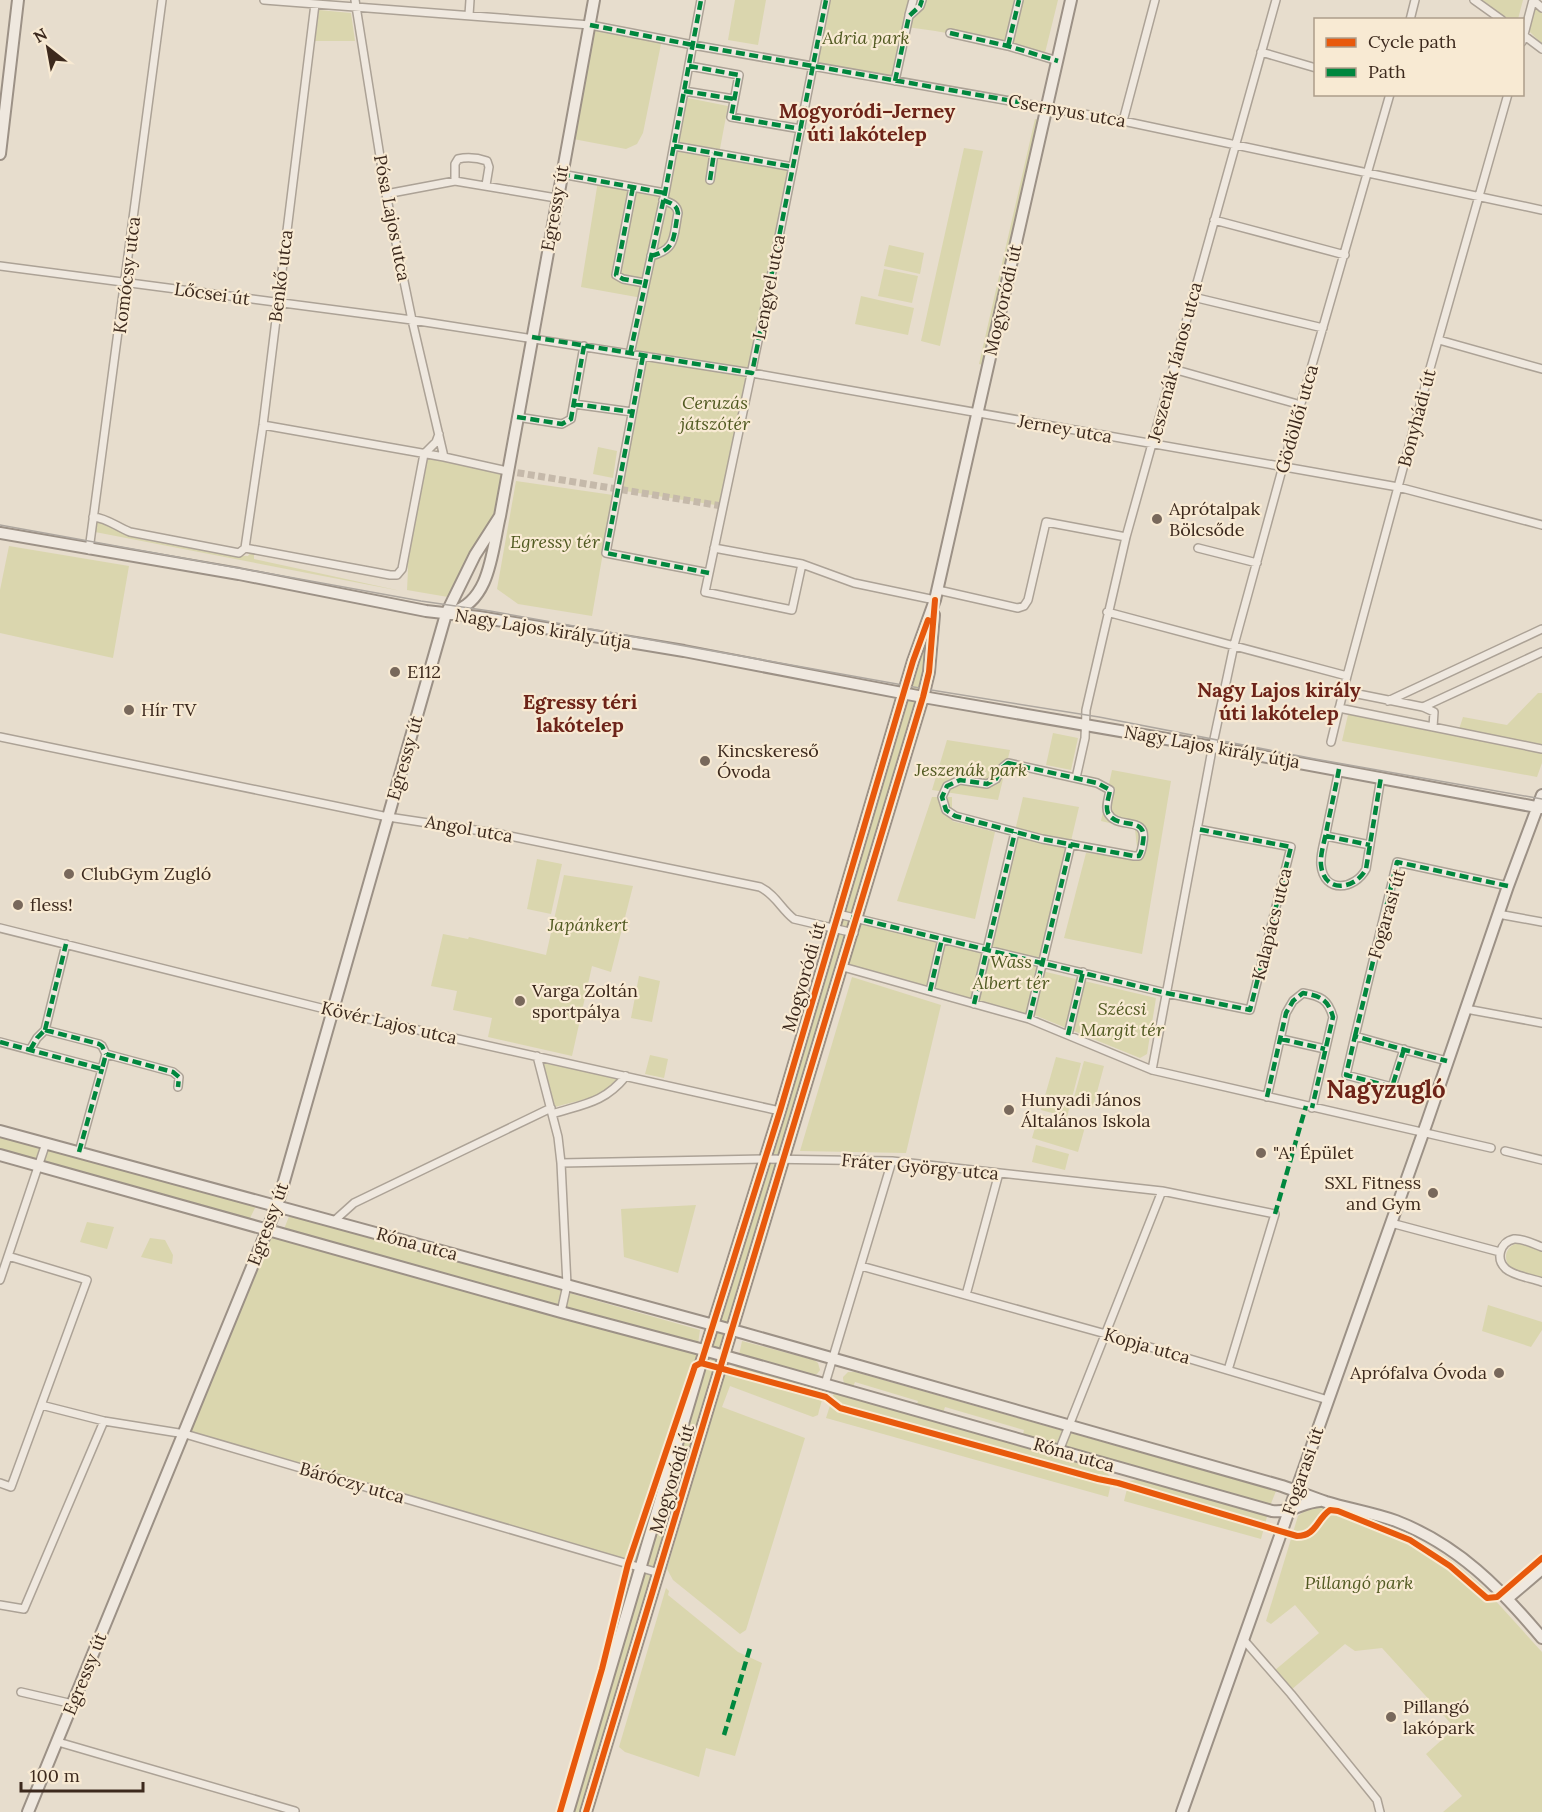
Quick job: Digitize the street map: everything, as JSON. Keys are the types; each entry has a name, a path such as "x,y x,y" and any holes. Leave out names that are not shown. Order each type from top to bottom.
{"street":[{"path":"0,154 18,0"},
{"name":"Komócsy utca","path":"89,549 162,0"},
{"name":"Csernyus utca","path":"264,0 356,4 590,25 1124,121 1542,210"},
{"path":"469,15 470,0"},
{"name":"Egressy út","path":"446,614 471,604 484,582 490,558 500,516 556,198 594,0"},
{"path":"630,354 664,196 701,0"},
{"name":"Lengyel utca","path":"708,573 752,373 826,0"},
{"path":"895,81 913,0"},
{"path":"909,16 920,6 922,0"},
{"path":"1008,46 1019,0"},
{"name":"Mogyoródi út","path":"586,1812 854,933 923,697 929,672 937,595 1071,0"},
{"path":"1124,121 1155,0"},
{"name":"Jeszenák János utca","path":"1085,726 1085,715 1107,612 1126,537 1276,0"},
{"path":"1410,18 1415,0"},
{"path":"1474,0 1499,18"},
{"path":"1524,33 1533,0 1542,8"},
{"name":"Benkő utca","path":"245,548 263,425 315,4"},
{"name":"Pósa Lajos utca","path":"356,4 386,194 444,457"},
{"path":"950,33 1008,46 1058,61"},
{"path":"1524,38 1542,50"},
{"path":"1261,52 1314,67"},
{"path":"689,66 739,75 731,117 801,129"},
{"path":"684,91 734,99"},
{"name":"Gödöllői utca","path":"1213,747 1234,645 1300,405 1389,96"},
{"name":"Bonyhádi út","path":"1332,742 1343,691 1398,487 1507,96"},
{"path":"674,146 793,167"},
{"path":"710,180 714,153"},
{"path":"455,181 455,164 458,159 481,159 487,161 489,167 486,184"},
{"path":"561,174 633,187 664,196 673,204 678,213 670,248 663,253 651,256"},
{"path":"386,194 455,181 486,184 556,198"},
{"path":"633,187 616,275 623,279 645,283"},
{"path":"1214,220 1345,255"},
{"name":"Lőcsei út","path":"0,266 532,337"},
{"path":"1193,297 1323,327"},
{"name":"Jerney utca","path":"532,337 752,373 1398,487 1542,525"},
{"path":"1440,340 1542,369"},
{"path":"518,417 562,424 571,419 584,346"},
{"path":"643,356 606,553 708,573 705,592 792,610 802,564"},
{"path":"1173,369 1300,405"},
{"path":"574,404 632,412"},
{"path":"263,425 424,453 507,471"},
{"path":"93,517 105,519 130,532 239,553 245,548 394,575 402,569 424,453 436,442 439,434"},
{"name":"Egressy út","path":"28,1812 277,1206 446,614 475,555 500,516"},
{"path":"714,548 802,564 854,583 1018,608 1024,606 1028,600 1046,522 1126,537"},
{"name":"Nagy Lajos király útja","path":"0,533 239,574 446,614 479,617 674,650 904,694 1381,777 1540,808"},
{"path":"1198,548 1257,563"},
{"path":"475,555 484,549 489,551 490,558"},
{"name":"Mogyoródi út","path":"568,1812 712,1326 780,1111 913,661 937,595"},
{"path":"1107,612 1347,676"},
{"path":"1388,701 1542,629"},
{"path":"1424,707 1542,652"},
{"path":"1343,691 1424,707 1434,712 1433,727"},
{"path":"1339,708 1542,749"},
{"path":"1076,778 1085,738 1085,726"},
{"name":"Angol utca","path":"0,736 388,817 495,833 760,887 776,898 786,913 794,919 854,933"},
{"path":"1152,1070 1213,747"},
{"path":"1008,763 1076,778 1097,783 1110,790 1107,810 1111,817 1139,826 1143,830 1145,834 1142,852 1139,856 1015,832 951,814 943,805 943,791 947,786 960,780 987,784 996,779 1008,763"},
{"path":"1339,770 1321,866 1327,882 1337,886 1347,886 1362,876 1366,869 1381,777"},
{"name":"Fogarasi út","path":"1182,1812 1424,1131 1498,914 1540,808 1542,795"},
{"name":"Kalapács utca","path":"1166,993 1250,1010 1291,847 1197,829"},
{"path":"974,1004 1015,832"},
{"path":"1326,836 1370,845"},
{"path":"1029,1019 1071,844"},
{"name":"Fogarasi út","path":"1404,1049 1392,1086 1346,1075 1397,862 1508,886"},
{"path":"838,914 1166,993"},
{"path":"1498,914 1542,922"},
{"name":"Kövér Lajos utca","path":"0,928 333,1011 780,1111"},
{"path":"930,991 942,939"},
{"path":"30,1050 45,1030 66,944"},
{"path":"843,967 1029,1019 1152,1070 1488,1147"},
{"path":"1068,1035 1083,972"},
{"path":"1267,1097 1286,1012 1293,1001 1303,993 1320,996 1329,1004 1332,1017 1312,1108"},
{"path":"1466,1009 1542,1023"},
{"path":"45,1030 99,1044 105,1049 106,1054 78,1152"},
{"path":"1355,1036 1447,1061"},
{"path":"1281,1040 1325,1049"},
{"path":"0,1042 102,1069"},
{"path":"106,1054 173,1072 179,1077 178,1087"},
{"path":"537,1056 552,1111 561,1163 567,1285 561,1312"},
{"path":"334,1221 354,1203 552,1111 604,1098 627,1076"},
{"name":"Róna utca","path":"0,1131 733,1331 1071,1426 1395,1521 1414,1529 1461,1557 1508,1598 1542,1638"},
{"path":"0,1280 46,1143"},
{"path":"1505,1151 1542,1160"},
{"name":"Róna utca","path":"0,1155 705,1350 1272,1511 1295,1509 1307,1502 1323,1501"},
{"name":"Fráter György utca","path":"561,1163 765,1159 892,1161 1162,1191 1275,1214 1228,1370"},
{"path":"825,1384 892,1161"},
{"path":"966,1295 999,1173"},
{"path":"1059,1451 1071,1426 1162,1191"},
{"path":"1391,1223 1500,1252"},
{"path":"1542,1247 1518,1239 1507,1243 1500,1252 1501,1263 1511,1272 1542,1281"},
{"path":"0,1483 10,1487 87,1280 8,1256"},
{"name":"Kopja utca","path":"861,1266 1107,1334 1328,1400"},
{"name":"Báróczy utca","path":"41,1405 104,1421 185,1434 659,1573"},
{"path":"0,1605 24,1610 104,1421"},
{"path":"1508,1598 1542,1569"},
{"path":"1244,1639 1377,1800 1380,1812"},
{"path":"21,1692 73,1704"},
{"path":"58,1742 295,1811"}],"green space":[{"path":"735,0 766,0 758,45 728,40"},
{"name":"Adria park","path":"826,0 1058,0 1044,57 976,39 907,27 895,81 813,66"},
{"path":"1481,0 1523,0 1518,18 1507,18"},
{"path":"1536,7 1542,13 1542,44 1528,30"},
{"path":"319,10 351,13 355,41 315,41"},
{"path":"590,25 662,39 643,133 637,144 626,149 568,138"},
{"name":"Ceruzás játszótér","path":"683,97 728,106 719,154 793,167 722,506 619,490 643,356 631,354 642,298 581,287 598,181 664,193"},
{"path":"1035,119 1042,120 986,366 979,364"},
{"path":"964,148 983,151 940,346 921,341"},
{"path":"889,245 924,253 920,274 884,266"},
{"path":"884,269 918,276 912,303 878,296"},
{"path":"861,296 914,308 908,335 855,324"},
{"path":"598,447 617,451 613,478 593,474"},
{"path":"424,454 503,467 493,518 448,597 407,590 408,570 405,553"},
{"name":"Egressy tér","path":"516,481 613,495 592,616 518,604 497,589"},
{"path":"101,520 113,529 135,538 228,555 248,556 254,552 254,559 401,591 95,532 97,522"},
{"path":"9,546 129,566 113,658 0,633 0,590"},
{"path":"935,600 929,672 586,1812 568,1812 640,1567 185,1434 268,1230 705,1350"},
{"path":"1538,693 1542,693 1542,763 1537,777 1342,741 1350,706 1459,729 1463,717 1507,725"},
{"path":"1053,733 1078,738 1071,770 1046,765"},
{"name":"Jeszenák park","path":"947,740 1010,750 998,800 932,790"},
{"path":"1112,770 1171,781 1142,954 1064,938 1086,853 1138,856 1135,829 1101,821"},
{"path":"932,797 952,797 952,821 995,832 975,919 897,901"},
{"name":"Wass Albert tér","path":"1023,797 1079,807 1029,1019 974,1004"},
{"path":"537,859 562,864 551,914 527,909"},
{"name":"Varga Zoltán sportpálya","path":"564,875 633,886 611,972 592,966 572,1056 488,1037 492,1018 453,1010 457,991 431,986 443,934 468,939 469,937 546,955"},
{"path":"860,921 984,951 972,1002 848,965"},
{"name":"Szécsi Margit tér","path":"1042,971 1156,998 1147,1054 1140,1058 1032,1014"},
{"path":"639,976 660,981 652,1022 631,1018"},
{"path":"852,977 941,1005 906,1153 800,1151"},
{"path":"650,1055 668,1059 664,1078 645,1074"},
{"path":"1056,1057 1081,1063 1067,1117 1041,1110"},
{"path":"1084,1061 1104,1066 1093,1107 1073,1101"},
{"path":"543,1063 620,1078 614,1085 599,1094 555,1107"},
{"path":"1039,1114 1085,1127 1078,1152 1032,1138"},
{"path":"0,1135 256,1206 249,1220 0,1150"},
{"path":"1036,1145 1069,1154 1065,1170 1032,1162"},
{"path":"696,1205 678,1273 624,1257 621,1209"},
{"path":"290,1214 700,1330 698,1344 284,1229"},
{"path":"87,1222 114,1227 107,1249 80,1242"},
{"path":"150,1238 165,1240 173,1255 172,1264 141,1257"},
{"path":"1518,1243 1542,1248 1542,1278 1510,1268 1506,1260 1506,1253 1510,1247"},
{"path":"1488,1305 1542,1322 1542,1330 1531,1347 1482,1331"},
{"path":"742,1341 814,1360 818,1363 820,1370 817,1374 810,1376 739,1355"},
{"path":"737,1366 818,1387 822,1397 818,1415 813,1417 730,1386 722,1407 805,1438 746,1630 740,1634 673,1580 667,1569 722,1379 729,1369"},
{"path":"848,1372 855,1372 1276,1491 1270,1506 1022,1439 1024,1430 945,1407 942,1416 916,1408 918,1401 855,1382 853,1387 848,1386 844,1383 843,1377"},
{"path":"834,1393 1104,1469 1112,1479 1108,1497 826,1418"},
{"path":"1143,1479 1268,1513 1261,1539 1124,1501 1129,1481"},
{"name":"Pillangó park","path":"1314,1504 1383,1524 1411,1536 1451,1560 1483,1587 1542,1652 1542,1812 1443,1812 1462,1796 1426,1754 1455,1728 1382,1648 1355,1651 1345,1644 1291,1690 1274,1671 1319,1633 1295,1605 1271,1624 1266,1621 1298,1516"},
{"path":"666,1588 669,1591 668,1595 738,1652 762,1663 735,1756 706,1748 699,1777 625,1752 619,1747"}],"tunnel":[{"path":"507,471 722,506"}],"tram line":[{"path":"0,525 421,601 1099,717 1315,759 1542,799"}],"marked path":[{"path":"630,354 665,193 701,0"},
{"path":"532,337 752,373 826,0"},
{"path":"895,81 909,16 920,6 922,0"},
{"path":"1008,46 1019,0"},
{"path":"590,25 1047,107"},
{"path":"950,33 1008,46 1058,61"},
{"path":"689,66 739,75 731,117 801,129"},
{"path":"684,91 734,99"},
{"path":"674,146 793,167"},
{"path":"710,180 714,153"},
{"path":"561,174 665,193"},
{"path":"633,187 616,275 623,279 645,283"},
{"path":"651,256 670,246 674,235 678,213 673,205 663,200"},
{"path":"517,417 562,424 571,419 584,346"},
{"path":"643,356 606,553 709,573"},
{"path":"574,404 632,412"},
{"path":"1008,763 1097,783 1110,790 1107,811 1112,818 1141,828 1142,848 1139,856 1042,839 955,816 946,810 942,797 947,786 960,780 987,784 996,779 1008,763"},
{"path":"1339,769 1321,861 1323,874 1334,885 1348,885 1361,876 1366,869 1381,777"},
{"path":"851,917 1166,993 1250,1010 1291,847 1197,829"},
{"path":"974,1004 1015,832"},
{"path":"1326,836 1370,845"},
{"path":"1029,1019 1071,844"},
{"path":"1355,1036 1397,862 1508,886"},
{"path":"930,991 942,939"},
{"path":"45,1030 66,944"},
{"path":"1068,1035 1083,972"},
{"path":"1267,1097 1286,1013 1293,1001 1303,993 1309,994 1326,1002 1333,1017 1312,1108"},
{"path":"45,1030 99,1044 106,1054"},
{"path":"30,1050 45,1030"},
{"path":"1404,1049 1392,1087 1346,1075 1355,1036 1401,1049 1412,1052 1447,1061"},
{"path":"1281,1039 1325,1049"},
{"path":"0,1042 102,1069 106,1054 173,1072 179,1077 178,1087"},
{"path":"79,1152 102,1069"},
{"path":"1275,1214 1306,1106"},
{"path":"724,1735 750,1648"}],"cycle path":[{"path":"586,1812 923,697 929,672 935,600"},
{"path":"701,1363 780,1111 913,661 928,620"},
{"path":"560,1812 602,1669 628,1564 695,1366 701,1363 826,1397 840,1408 1118,1483 1297,1536 1312,1530 1330,1510 1338,1511 1410,1540 1450,1566 1487,1598 1497,1597 1542,1558"}],"place":[{"name":"Aprótalpak Bölcsőde","path":"1157,519"},
{"name":"E112","path":"395,672"},
{"name":"Hír TV","path":"129,710"},
{"name":"Kincskereső Óvoda","path":"705,761"},
{"name":"ClubGym Zugló","path":"69,874"},
{"name":"fless!","path":"18,905"},
{"name":"Varga Zoltán sportpálya","path":"520,1001"},
{"name":"Hunyadi János Általános Iskola","path":"1009,1110"},
{"name":"\"A\" Épület","path":"1261,1153"},
{"name":"SXL Fitness and Gym","path":"1433,1193"},
{"name":"Aprófalva Óvoda","path":"1499,1373"},
{"name":"Pillangó lakópark","path":"1391,1717"}],"district":[{"name":"Mogyoródi–Jerney úti lakótelep","path":"867,122"},
{"name":"Nagy Lajos király úti lakótelep","path":"1279,702"},
{"name":"Egressy téri lakótelep","path":"580,714"},
{"name":"Nagyzugló","path":"1386,1090"}],"park label":[{"name":"Japánkert","path":"588,925"}]}
